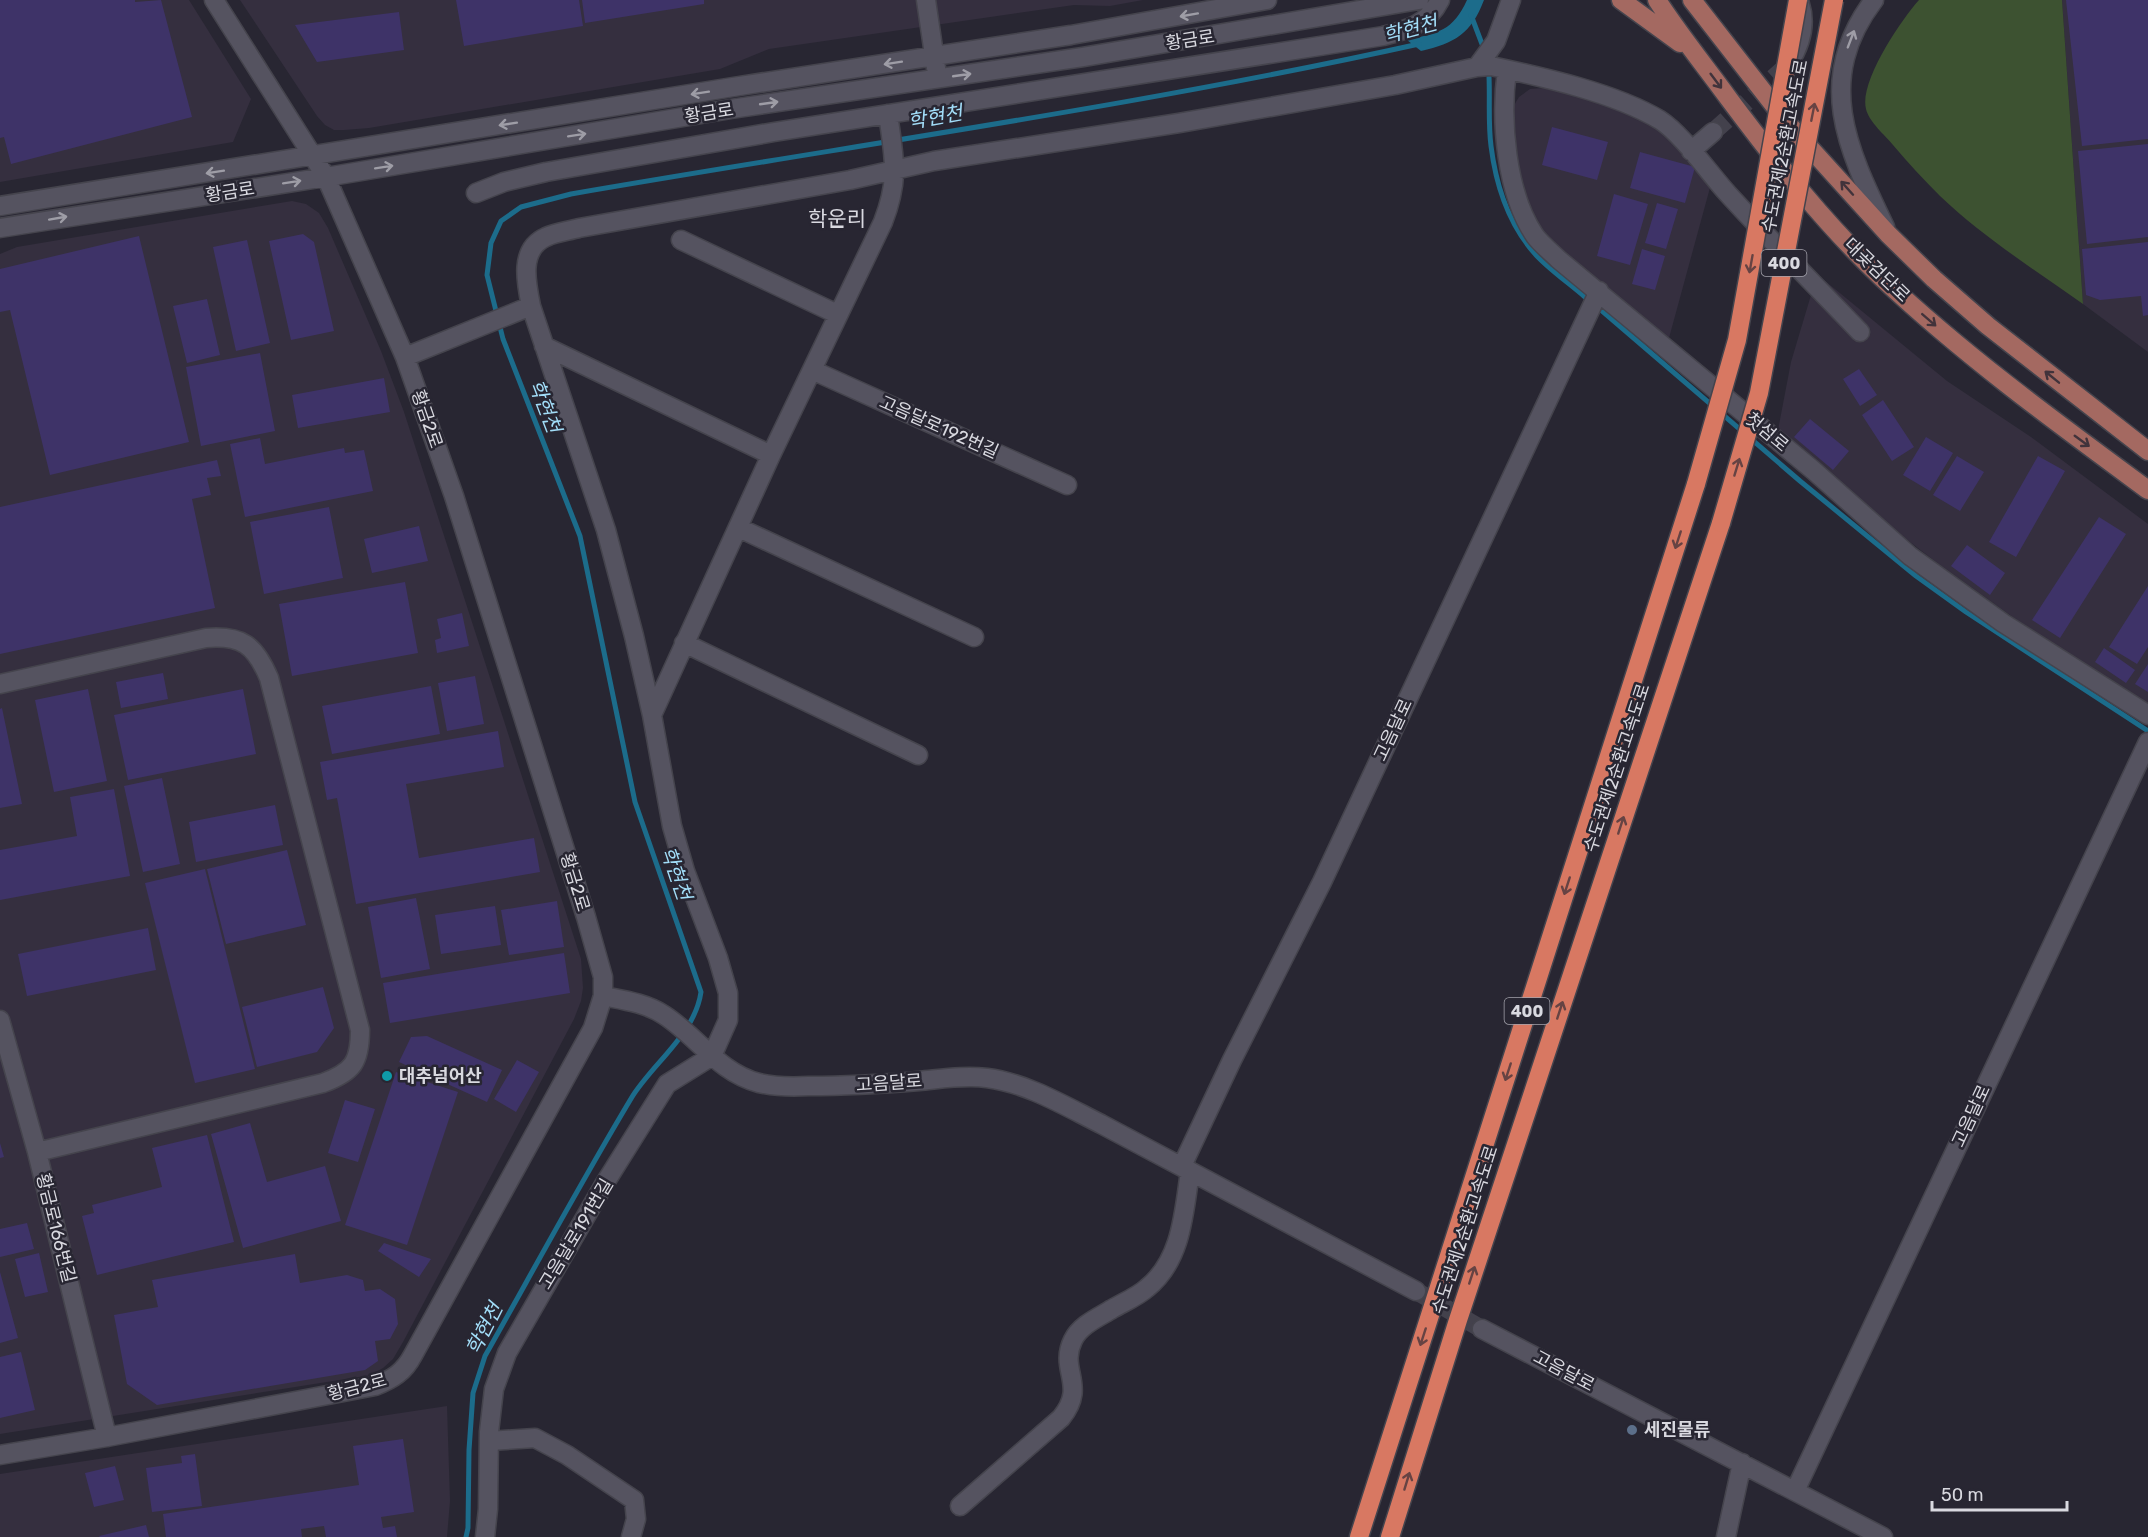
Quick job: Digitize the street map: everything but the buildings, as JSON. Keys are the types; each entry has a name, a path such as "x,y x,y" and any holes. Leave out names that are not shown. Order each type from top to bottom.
{"highway":[{"name":"수도권제2순환고속도로","path":"1359,1537 1696,484 1737,340 1798,0"},
{"name":"수도권제2순환고속도로","path":"1390,1537 1458,1320 1720,523 1759,393 1834,0"}],"main road":[{"path":"1621,0 1645,15 1696,55"},
{"name":"대곶검단로","path":"1657,0 1696,55 1814,207 1882,278 1985,367 2148,490"},
{"name":"대곶검단로","path":"1692,0 1790,126 1888,234 1934,279 1988,326 2105,420 2148,451"}],"street":[{"name":"황금2로","path":"0,1455 375,1386 392,1380 406,1368 592,1028 603,996 603,977 586,917 457,507 405,357 327,177 214,0"},
{"path":"926,0 938,79"},
{"name":"황금로","path":"0,206 1082,33 1267,0"},
{"path":"476,193 504,182 546,172 889,119 1383,36 1419,25 1429,16 1440,0"},
{"path":"1477,67 1496,41 1511,0"},
{"path":"1788,65 1801,40 1803,29 1803,11 1798,0"},
{"path":"1874,0 1861,16 1844,57 1841,105 1851,152 1888,234"},
{"name":"황금로","path":"0,228 327,177 731,109 1116,52 1415,1"},
{"path":"706,1051 728,1020 728,993 718,958 685,871 672,826 652,715 606,530 544,346 523,309 526,260 533,247 545,237 579,228 895,166 915,165 1179,123 1491,66 1604,96 1645,112 1662,122 1675,133 1727,193 1860,332"},
{"name":"첫섬로","path":"1507,70 1503,115 1508,157 1525,217 1536,237 1551,252 1813,470 1910,556 2003,623 2148,715"},
{"path":"652,715 837,314 883,222 893,191 895,166 889,119"},
{"path":"1690,151 1713,132"},
{"path":"681,240 837,314"},
{"name":"고음달로","path":"960,1506 1061,1418 1070,1407 1074,1397 1068,1355 1073,1340 1082,1328 1147,1289 1169,1264 1182,1224 1186,1168 1232,1060 1322,882 1599,291"},
{"path":"405,357 523,309"},
{"path":"544,346 771,455"},
{"name":"고음달로192번길","path":"812,370 1067,485"},
{"path":"739,528 974,637"},
{"path":"0,684 206,638 224,637 241,641 252,648 262,661 269,678 360,1030 360,1045 356,1059 350,1070 339,1077 311,1086 38,1152"},
{"path":"684,644 918,755"},
{"name":"고음달로","path":"1795,1491 2148,742"},
{"name":"고음달로","path":"603,996 645,1006 662,1013 706,1051 747,1079 778,1087 856,1086 964,1077 987,1078 1011,1083 1101,1124 1416,1291"},
{"name":"황금로166번길","path":"0,1020 38,1152 107,1437"},
{"name":"고음달로191번길","path":"484,1537 488,1509 489,1441 494,1389 507,1353 605,1183 667,1084 706,1051"},
{"name":"고음달로","path":"1482,1329 1883,1537"},
{"path":"489,1441 535,1438 567,1455 634,1500 636,1518 631,1537"},
{"path":"1726,1537 1742,1463"}],"shaded area":[{"path":"0,0 189,0 251,99 233,142 0,182"},
{"path":"240,0 1143,0 1110,6 1074,5 769,49 720,69 369,128 334,130 325,125 317,116"},
{"path":"2062,0 2148,0 2148,352 2083,304"},
{"path":"1543,88 1567,93 1642,118 1672,139 1711,184 1669,338 1548,239 1534,221 1526,202 1513,149 1513,107 1519,97 1530,89"},
{"path":"292,201 306,204 319,213 328,228 381,351 404,412 581,959 583,988 581,1001 574,1019 403,1342 393,1359 383,1368 371,1375 0,1434 0,254 17,247"},
{"path":"1824,280 1947,381 2031,437 2148,524 2148,705 2014,618 1936,562 1867,509 1778,430 1791,362 1811,295"},
{"path":"447,1406 450,1501 447,1537 0,1537 0,1474"}],"green space":[{"path":"1919,0 2062,0 2083,304 2010,253 1957,211 1910,165 1870,119 1866,109 1866,97 1875,68 1892,36"}],"water":[{"path":"1467,0 1484,0 1473,21 1460,35 1443,44 1421,51 1407,40 1443,29 1456,18"}],"waterway":[{"path":"1471,15 1482,44"},
{"name":"학현천","path":"466,1537 473,1393 485,1356 632,1097 691,1021 701,992 635,802 580,536 503,339 487,275 491,243 501,221 521,207 571,194 1102,106 1419,44"},
{"path":"1489,77 1491,146 1496,176 1505,204 1518,231 1536,255 1585,297"},
{"path":"1601,310 1800,481 1916,576 1966,612 2148,731"}],"tunnel":[{"path":"1713,132 1788,65"},
{"path":"1416,1291 1482,1329"}],"place":[{"name":"대추넘어산","path":"387,1076"},
{"name":"세진물류","path":"1632,1430"}],"district":[{"name":"학운리","path":"837,218"}]}
